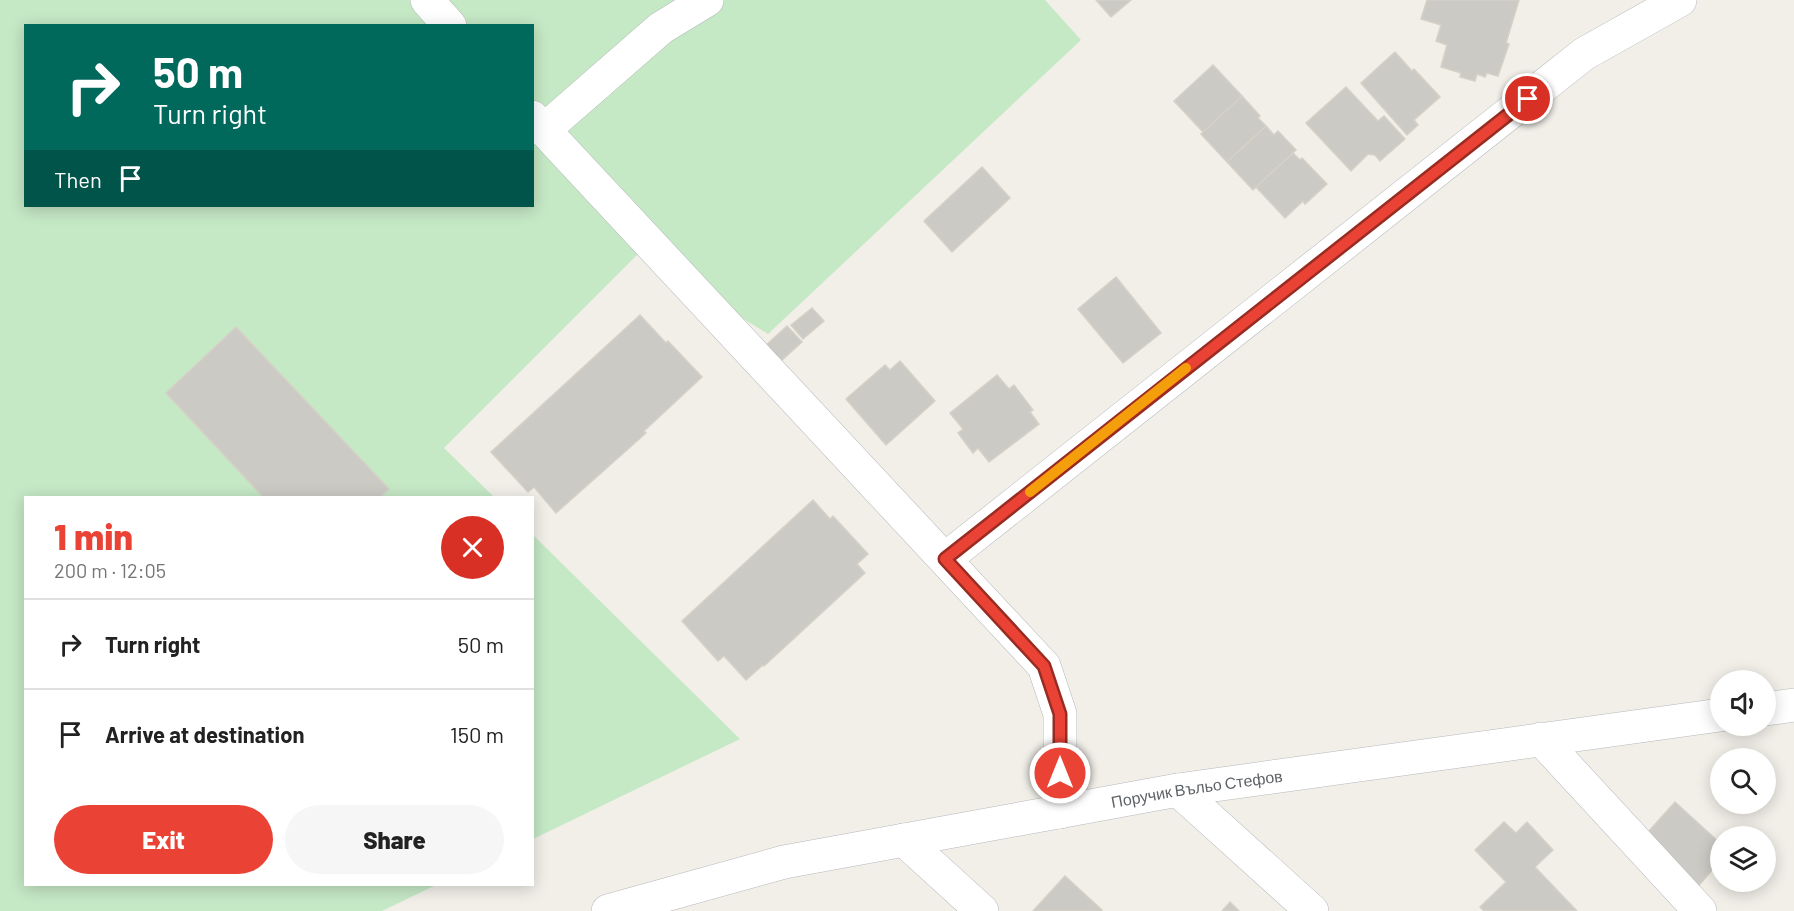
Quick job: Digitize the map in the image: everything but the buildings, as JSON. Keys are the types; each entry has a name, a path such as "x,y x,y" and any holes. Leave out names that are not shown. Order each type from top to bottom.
{"street":[{"path":"427,0 448,24"},
{"path":"707,0 661,28 538,123 1044,666 1060,714 1060,812"},
{"path":"945,559 1584,54 1680,0"},
{"path":"1776,708 1794,705"},
{"name":"Поручик Въльо Стефов","path":"608,911 784,862 1178,790 1710,716"},
{"path":"1542,739 1700,911"},
{"path":"1178,790 1312,911"},
{"path":"904,840 982,911"}],"green space":[{"path":"0,0 1045,0 1081,40 768,334 638,254 444,448 493,496 24,496 24,886 434,886 382,911 0,911"},
{"path":"534,536 740,739 534,838"}],"slow traffic":[{"path":"1030,492 1186,368"}],"route":[{"path":"1060,773 1060,714 1044,666 945,559 1528,99"}]}
